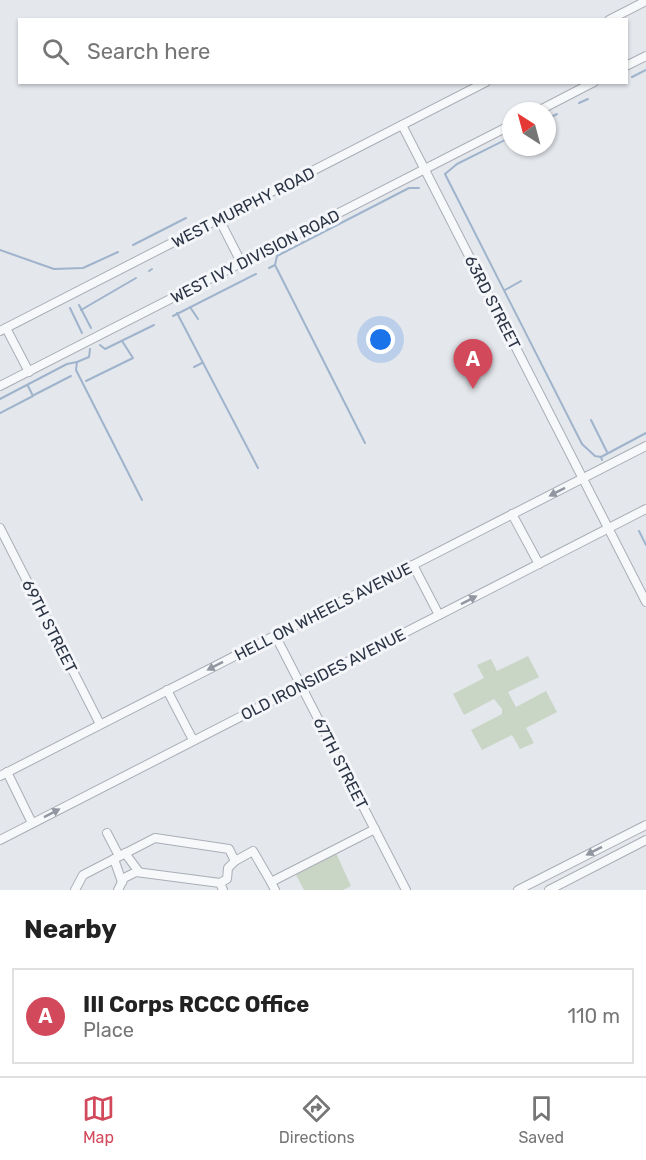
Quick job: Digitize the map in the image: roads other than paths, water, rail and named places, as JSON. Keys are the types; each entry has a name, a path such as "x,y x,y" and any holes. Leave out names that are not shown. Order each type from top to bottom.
{"street":[{"path":"613,18 646,1"},
{"path":"628,65 646,56"},
{"name":"WEST MURPHY ROAD","path":"3,329 482,84"},
{"path":"555,102 590,84"},
{"name":"63RD STREET","path":"402,125 646,602"},
{"name":"WEST IVY DIVISION ROAD","path":"0,386 502,130"},
{"path":"219,219 241,262"},
{"path":"3,329 29,372"},
{"name":"HELL ON WHEELS AVENUE","path":"4,774 646,446"},
{"name":"OLD IRONSIDES AVENUE","path":"0,840 646,509"},
{"path":"512,514 539,564"},
{"name":"69TH STREET","path":"0,528 100,724"},
{"path":"413,565 439,615"},
{"name":"67TH STREET","path":"275,635 406,890"},
{"path":"167,690 193,740"},
{"path":"4,774 32,823"},
{"path":"518,890 646,825"},
{"path":"107,833 119,856 139,872 221,887 227,879 228,868 235,861 253,851 273,886 375,829"},
{"path":"75,890 83,875 155,838 229,849 235,861"},
{"path":"549,890 646,840"},
{"path":"119,856 120,886"},
{"path":"120,886 124,878 139,872"},
{"path":"201,890 209,883"}],"waterway":[{"path":"632,77 646,70"},
{"path":"579,103 588,99"},
{"path":"445,174 457,164 502,142"},
{"path":"445,174 582,444 595,456 601,457"},
{"path":"275,265 277,256 409,188 419,188"},
{"path":"133,245 186,218"},
{"path":"0,250 54,269 83,268 118,252"},
{"path":"269,268 275,265 365,443"},
{"path":"173,316 256,274"},
{"path":"81,310 136,278"},
{"path":"505,290 521,281"},
{"path":"79,305 91,328"},
{"path":"190,307 198,319"},
{"path":"70,308 82,333"},
{"path":"177,313 258,468"},
{"path":"100,345 105,349 154,325"},
{"path":"86,381 133,358 122,341"},
{"path":"90,349 89,357 77,362 76,370 142,500"},
{"path":"0,399 67,364 77,362"},
{"path":"194,367 202,363"},
{"path":"34,395 71,376"},
{"path":"0,413 33,396 28,386"},
{"path":"591,420 607,452"},
{"path":"602,460 601,457 646,433"},
{"path":"639,531 646,545"}],"place":[{"name":"III Corps RCCC Office","path":"473,389"}]}
